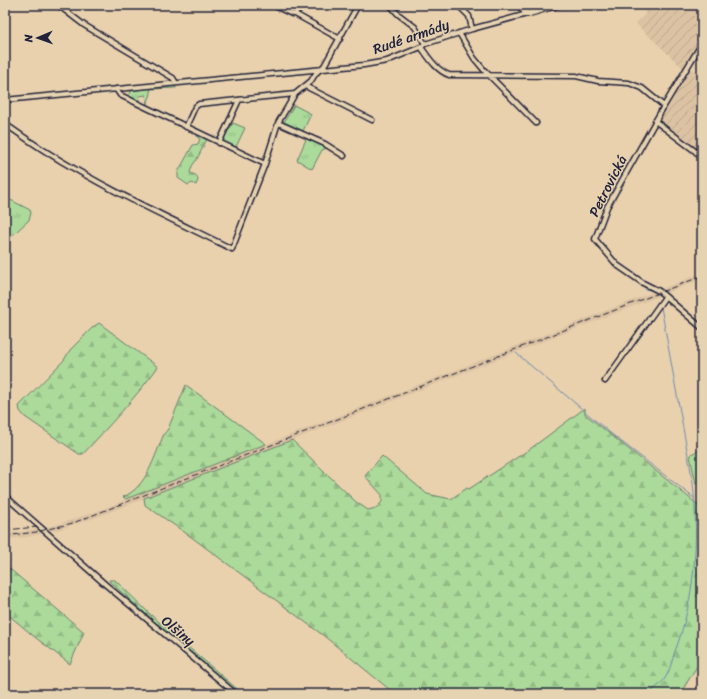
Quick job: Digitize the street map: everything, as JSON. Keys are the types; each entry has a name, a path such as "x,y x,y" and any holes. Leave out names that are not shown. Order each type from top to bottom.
{"main road":[{"path":"519,5 528,14"},
{"name":"Rudé armády","path":"528,14 558,5"}],"street":[{"path":"58,5 84,25 173,78 176,83"},
{"path":"273,5 295,14 340,39"},
{"path":"295,14 300,5"},
{"path":"5,124 45,151 74,168 148,208 232,249 278,123 295,94 322,69 358,5"},
{"path":"390,5 398,14 415,27 423,46 436,67 442,73 449,75 488,74 576,76 598,81 629,83 642,88 664,106"},
{"path":"458,5 469,16 472,29"},
{"name":"Rudé armády","path":"5,100 364,65 387,61 459,33 528,14"},
{"path":"459,33 474,58 536,123"},
{"name":"Petrovická","path":"702,43 655,121 607,207 595,239 616,265 643,283 658,290 702,328"},
{"path":"305,86 372,120"},
{"path":"116,89 120,95 264,164"},
{"path":"186,127 195,107 199,104 295,94"},
{"path":"219,143 239,100"},
{"path":"655,121 702,158"},
{"path":"278,123 325,144 344,156"},
{"path":"605,381 665,297"},
{"name":"Olšiny","path":"5,496 236,694"}],"shaded area":[{"path":"638,5 687,5 685,10 702,19 702,38 683,68 636,24 646,14"},
{"path":"687,5 702,5 702,19 685,10"},
{"path":"688,68 694,70 702,76 702,155 697,149 659,121"},
{"path":"702,273 702,279 97,517 57,530 27,537 5,539 5,534 56,525 95,512"}],"green space":[{"path":"176,85 176,88 150,89 151,94 147,104 146,95 139,96 141,104 129,96 131,91 138,89"},
{"path":"294,105 311,114 303,131 284,122"},
{"path":"233,123 245,128 235,149 222,142 227,129 229,130"},
{"path":"198,135 207,139 192,166 190,173 196,175 197,177 198,180 196,185 192,183 188,185 178,178 178,172 193,145 198,144 200,139 197,137"},
{"path":"307,137 327,148 322,150 312,169 297,160"},
{"path":"5,197 30,210 31,213 29,220 5,242"},
{"path":"99,323 158,367 140,390 83,454 79,454 25,417 20,411 19,406 64,360 70,350"},
{"path":"186,385 266,444 126,499 123,497 138,486 149,470"},
{"path":"585,408 585,414 697,504 702,512 702,658 680,694 395,694 324,636 190,536 145,505 144,498 292,440 356,502 368,510 376,508 382,502 382,495 365,476 382,456 427,494 451,499 530,449"},
{"path":"702,449 702,482 696,484 690,456 691,454"},
{"path":"5,565 84,632 70,664 5,612"},
{"path":"109,580 115,580 151,615 243,694 236,694"}],"waterway":[{"path":"645,289 654,291"},
{"path":"648,694 664,680 681,634 687,613 694,570 696,527 693,483 661,307"},
{"path":"516,353 609,432 694,498"}],"railway":[{"path":"5,536 36,532 73,523 702,276"},
{"path":"5,530 38,527"}]}
